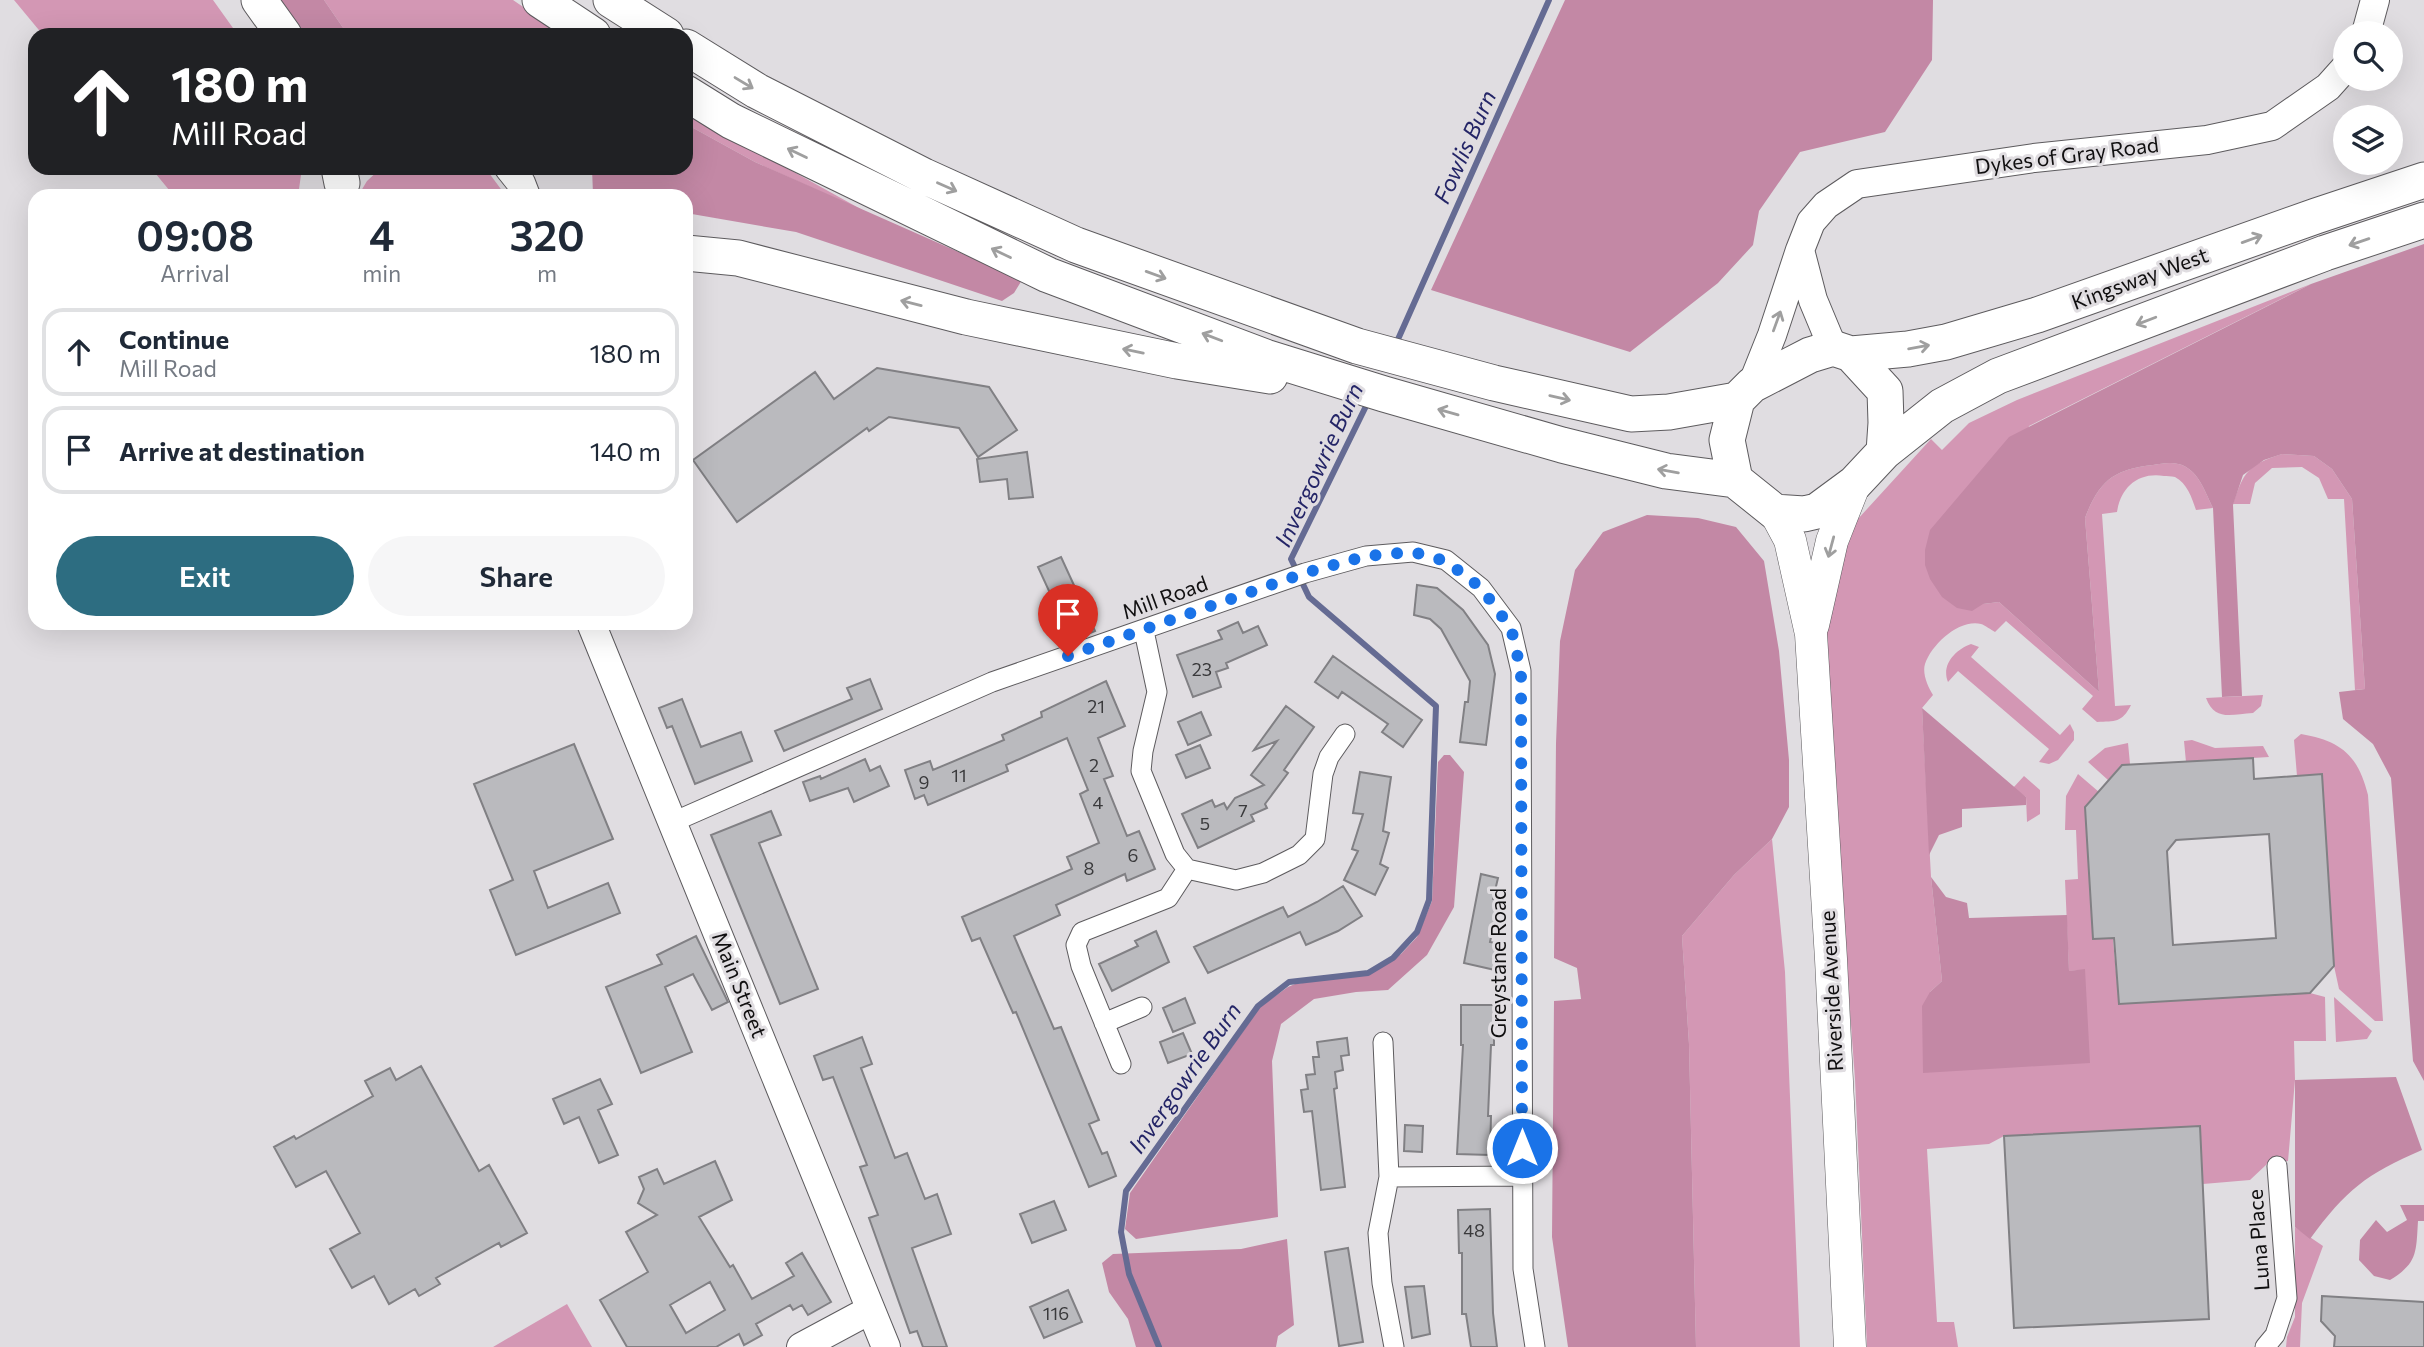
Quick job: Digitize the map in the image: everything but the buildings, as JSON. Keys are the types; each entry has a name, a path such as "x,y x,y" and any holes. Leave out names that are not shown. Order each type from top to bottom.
{"highway":[{"path":"259,0 279,28"},
{"path":"540,0 582,28"},
{"path":"611,0 655,28"},
{"path":"693,51 757,91 924,176 1076,245 1357,346 1494,383 1631,414 1669,412 1745,392 1810,355 1842,351 1885,391 1884,452 1855,483 1817,511 1804,514 1775,512 1735,480 1666,471 1562,445 1384,394 1346,385 1150,355 966,317 738,258 693,254"},
{"path":"693,97 731,121 1048,275 1346,385"},
{"name":"Kingsway West","path":"1842,351 1908,349 1946,342 2037,315 2424,180"},
{"name":"Kingsway West","path":"1884,452 1942,406 1998,376 2325,253 2424,220"},
{"path":"1735,480 1727,440 1745,392"}],"main road":[{"name":"Riverside Avenue","path":"1811,634 1832,541 1855,483"},
{"name":"Riverside Avenue","path":"1775,512 1790,541 1811,634 1831,960 1850,1347"}],"street":[{"path":"2369,21 2375,0"},
{"name":"Dykes of Gray Road","path":"1745,392 1783,307 1811,222 1826,205 1857,184 2034,158 2207,140 2272,126 2333,81"},
{"path":"1800,250 1813,300 1842,351"},
{"name":"Mill Road","path":"673,822 992,682 1299,576 1366,556 1413,552 1446,561 1481,588"},
{"name":"Greystane Road","path":"1481,588 1511,628 1521,671 1523,1269 1535,1347"},
{"name":"Main Street","path":"594,630 886,1347"},
{"path":"1144,631 1157,692 1141,771 1175,854 1187,869 1236,880 1263,873 1299,855 1315,839 1323,774 1329,757 1345,734"},
{"path":"1121,1063 1081,966 1076,945 1082,932 1168,898 1187,869"},
{"path":"1104,1023 1142,1007"},
{"path":"1383,1042 1389,1177 1378,1233 1382,1283 1394,1347"},
{"name":"Luna Place","path":"2265,1347 2275,1335 2287,1297 2277,1167"},
{"path":"1389,1177 1522,1175"},
{"path":"801,1347 870,1310"}],"shaded area":[{"path":"14,0 213,0 233,28 37,28"},
{"path":"281,0 324,0 343,28 301,28"},
{"path":"324,0 513,0 554,28 343,28"},
{"path":"1565,0 1933,0 1932,60 1885,132 1800,152 1759,211 1753,245 1718,283 1630,352 1431,290"},
{"path":"693,116 866,212 755,162 693,128"},
{"path":"693,128 755,162 1022,280 1014,293 1002,301 796,232 693,214 693,189 593,189 592,175 693,175"},
{"path":"157,175 301,175 299,189 168,189"},
{"path":"373,175 490,175 501,189 362,189"},
{"path":"2424,244 2424,1081 2413,1061 2391,778 2373,744 2343,719 2339,692 2365,689 2352,499 2332,469 2314,456 2282,454 2264,460 2243,475 2233,505 2242,696 2222,697 2213,508 2199,480 2191,470 2182,465 2174,463 2139,467 2118,474 2102,486 2085,518 2099,692 1999,602 1983,604 1972,611 1957,608 1942,597 1930,579 1925,565 1925,550 1930,530 2009,437 2311,284"},
{"path":"2311,284 2029,426 1983,604 1999,602 2099,692 2085,518 2096,495 2102,486 2118,474 2139,467 2174,463 2191,470 2213,508 2196,510 2183,483 2174,477 2155,475 2132,483 2122,495 2117,512 2102,514 2115,706 2131,705 2124,715 2113,721 2097,722 2082,709 2093,696 2006,621 1995,632 1981,624 1964,625 1940,641 1925,664 1927,684 1933,695 1922,708 1931,877 1942,981 1930,992 2085,970 2069,971 2065,880 2078,879 2076,830 2065,830 2066,796 2078,774 2099,792 2119,1004 2310,993 2325,997 2326,1041 2294,1041 2295,1080 2288,1161 2267,1164 2250,1180 2203,1184 2199,1126 2004,1136 1989,1144 1927,1149 1937,1322 1954,1322 1958,1347 1867,1347 1855,1079 1823,646 1834,567 1857,520 1931,439 1942,450 1969,423 2017,400"},
{"path":"2282,454 2314,456 2332,469 2352,499 2365,689 2355,690 2344,499 2328,499 2319,478 2302,467 2272,468 2255,483 2250,504 2233,504 2248,471 2261,462"},
{"path":"1647,515 1698,518 1736,527 1764,561 1779,651 1789,760 1789,807 1772,839 1734,875 1682,936 1689,1044 1696,1347 1568,1347 1552,1237 1554,1001 1581,999 1577,968 1554,958 1560,641 1575,570 1603,532"},
{"path":"1971,644 1979,647 1971,657 2060,735 2070,724 2074,740 2058,760 2049,764 2039,762 2049,749 1958,671 1948,682 1946,670 1951,659"},
{"path":"2263,695 2261,706 2253,713 2231,715 2214,711 2206,698"},
{"path":"1922,708 2026,797 2026,805 1962,809 1962,827 1939,835 1929,855"},
{"path":"2301,734 2327,741 2346,752 2359,770 2368,795 2383,1021 2375,1021 2339,989 2334,966 2322,775 2297,776 2294,740"},
{"path":"2192,740 2215,748 2263,746 2269,757 2186,762 2184,741"},
{"path":"2128,743 2130,764 2121,765 2108,780 2088,762 2105,748"},
{"path":"1444,755 1450,755 1464,772 1454,907 1427,955 1388,990 1314,999 1281,1024 1272,1061 1278,1217 1136,1239 1125,1229 1130,1193 1260,1007 1295,984 1368,974 1401,954 1417,937 1432,901 1438,762"},
{"path":"2024,776 2040,790 2040,814 2027,822 2026,797 2013,788"},
{"path":"1772,839 1785,972 1800,1347 1696,1347 1689,1044 1682,936 1734,875"},
{"path":"1931,877 1946,897 1967,903 1969,918 2067,915 2069,971 2085,969 2090,1063 1923,1073 1922,1006 1930,992 1942,981"},
{"path":"2334,997 2372,1031 2367,1039 2336,1042"},
{"path":"2396,1077 2422,1150 2386,1167 2358,1185 2310,1239 2295,1227 2295,1080"},
{"path":"2400,1205 2424,1205 2424,1221 2418,1221 2416,1249 2411,1262 2390,1280 2374,1276 2359,1260 2360,1240 2376,1220 2387,1232 2407,1220"},
{"path":"2295,1227 2323,1246 2302,1303 2300,1347 2286,1347 2295,1317"},
{"path":"1287,1239 1294,1325 1278,1336 1276,1347 1136,1347 1128,1319 1109,1292 1102,1263 1113,1254 1241,1249"},
{"path":"567,1304 592,1347 493,1347"}],"waterway":[{"name":"Fowlis Burn","path":"1395,346 1549,0"},
{"name":"Invergowrie Burn","path":"1159,1347 1129,1274 1121,1232 1126,1191 1258,1006 1289,982 1368,973 1393,958 1417,932 1429,900 1436,706 1309,597 1291,559 1369,400"}],"route":[{"path":"1068,656 1305,573 1366,556 1413,552 1446,561 1481,588 1511,628 1521,671 1522,1148"}]}
